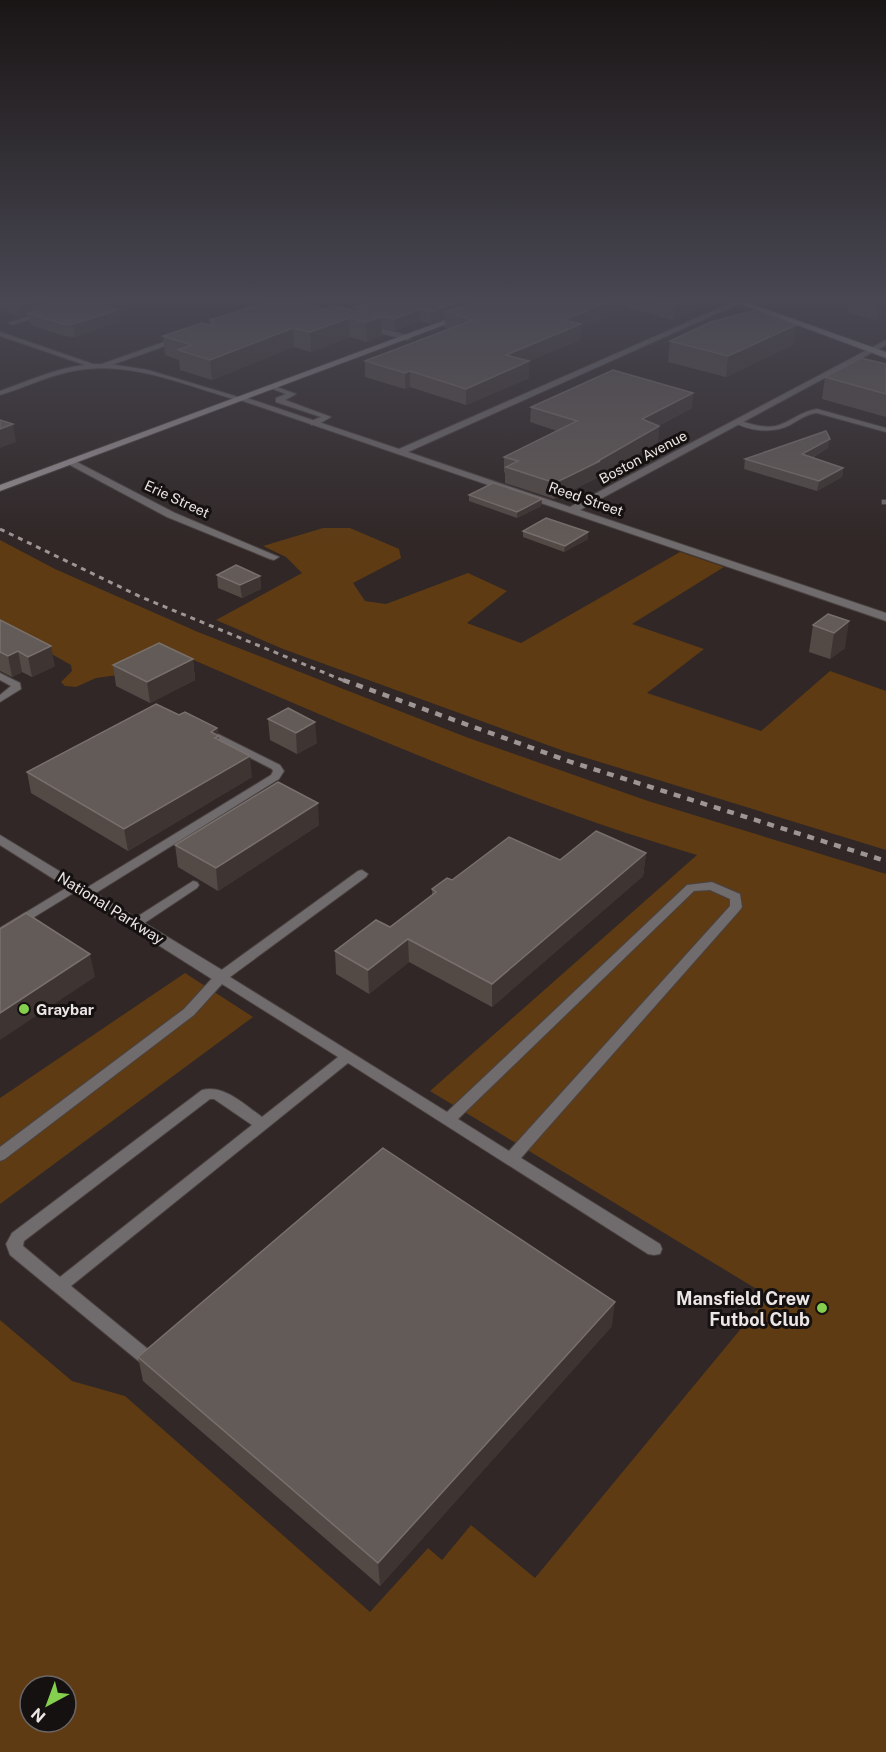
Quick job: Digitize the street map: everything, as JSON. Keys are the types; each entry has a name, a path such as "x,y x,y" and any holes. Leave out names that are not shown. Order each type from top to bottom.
{"main road":[{"path":"0,488 287,382"}],"street":[{"path":"400,452 557,382"},
{"name":"Boston Avenue","path":"572,510 812,382"},
{"name":"Reed Street","path":"241,399 886,617"},
{"name":"Erie Street","path":"71,462 171,515 274,557"},
{"name":"National Parkway","path":"0,839 221,977"}],"lane":[{"path":"0,393 34,382"},
{"path":"179,382 241,399"},
{"path":"273,387 292,394 280,399 281,401 327,417 314,423"},
{"path":"737,422 760,428 775,428 806,413 818,411 886,430"},
{"path":"0,676 16,685 16,689 13,693 0,699"},
{"path":"0,934 275,777 279,771 276,767 195,725"},
{"path":"0,1155 189,1012 221,977 362,874"},
{"path":"136,923 193,885"},
{"path":"448,1119 691,888 712,886 736,897 736,908 511,1159"},
{"path":"221,977 654,1249"},
{"path":"60,1286 348,1056"},
{"path":"148,1359 16,1250 14,1244 18,1237 207,1094 217,1094 262,1124"}],"shaded area":[{"path":"323,528 350,528 399,549 401,558 353,583 365,601 386,604 468,573 507,591 467,623 521,643 680,552 724,567 632,624 704,649 647,693 761,731 830,671 886,691 886,850 564,751 283,649 216,620 302,573 286,557 263,546"},
{"name":"Mansfield Crew Futbol Club","path":"0,540 55,569 198,632 466,737 648,801 886,874 886,1752 0,1752 0,1320 72,1381 125,1396 370,1612 428,1548 442,1560 471,1525 535,1578 768,1296 430,1091 697,855 498,787 368,735 175,652 118,675 96,678 76,687 65,686 61,682 72,671 71,665 0,625"},
{"path":"185,973 253,1017 0,1204 0,1098"}],"building":[{"path":"443,382 482,382 466,389"},
{"path":"587,382 654,382 693,393 642,419 659,426 598,461 600,461 555,483 506,467 518,461 504,457 577,421 531,407"},
{"path":"842,382 886,382 886,394"},
{"path":"0,420 13,424 0,429"},
{"path":"826,431 830,439 802,454 843,468 819,481 745,459"},
{"path":"493,483 542,499 517,512 469,495"},
{"path":"546,518 588,532 565,546 523,531"},
{"path":"236,565 260,576 240,585 217,575"},
{"path":"828,614 849,621 834,633 813,625"},
{"path":"0,620 51,646 28,657 18,651 8,656 0,652"},
{"path":"159,643 193,659 147,682 113,665"},
{"path":"156,704 179,715 185,712 217,728 211,732 219,736 215,738 250,756 124,829 27,772"},
{"path":"288,708 315,722 296,733 268,719"},
{"path":"278,782 318,803 216,868 175,845"},
{"path":"596,831 646,853 492,984 408,939 368,970 335,951 376,920 390,927 436,892 432,889 447,878 452,880 509,837 560,860"},
{"path":"26,913 90,954 0,1013 0,929"},
{"path":"383,1148 615,1302 378,1563 138,1357"}],"railway":[{"path":"0,529 141,597 347,682"},
{"path":"343,680 571,762 886,861"}],"place":[{"name":"Graybar","path":"24,1009"},
{"name":"Mansfield Crew Futbol Club","path":"822,1308"}]}
